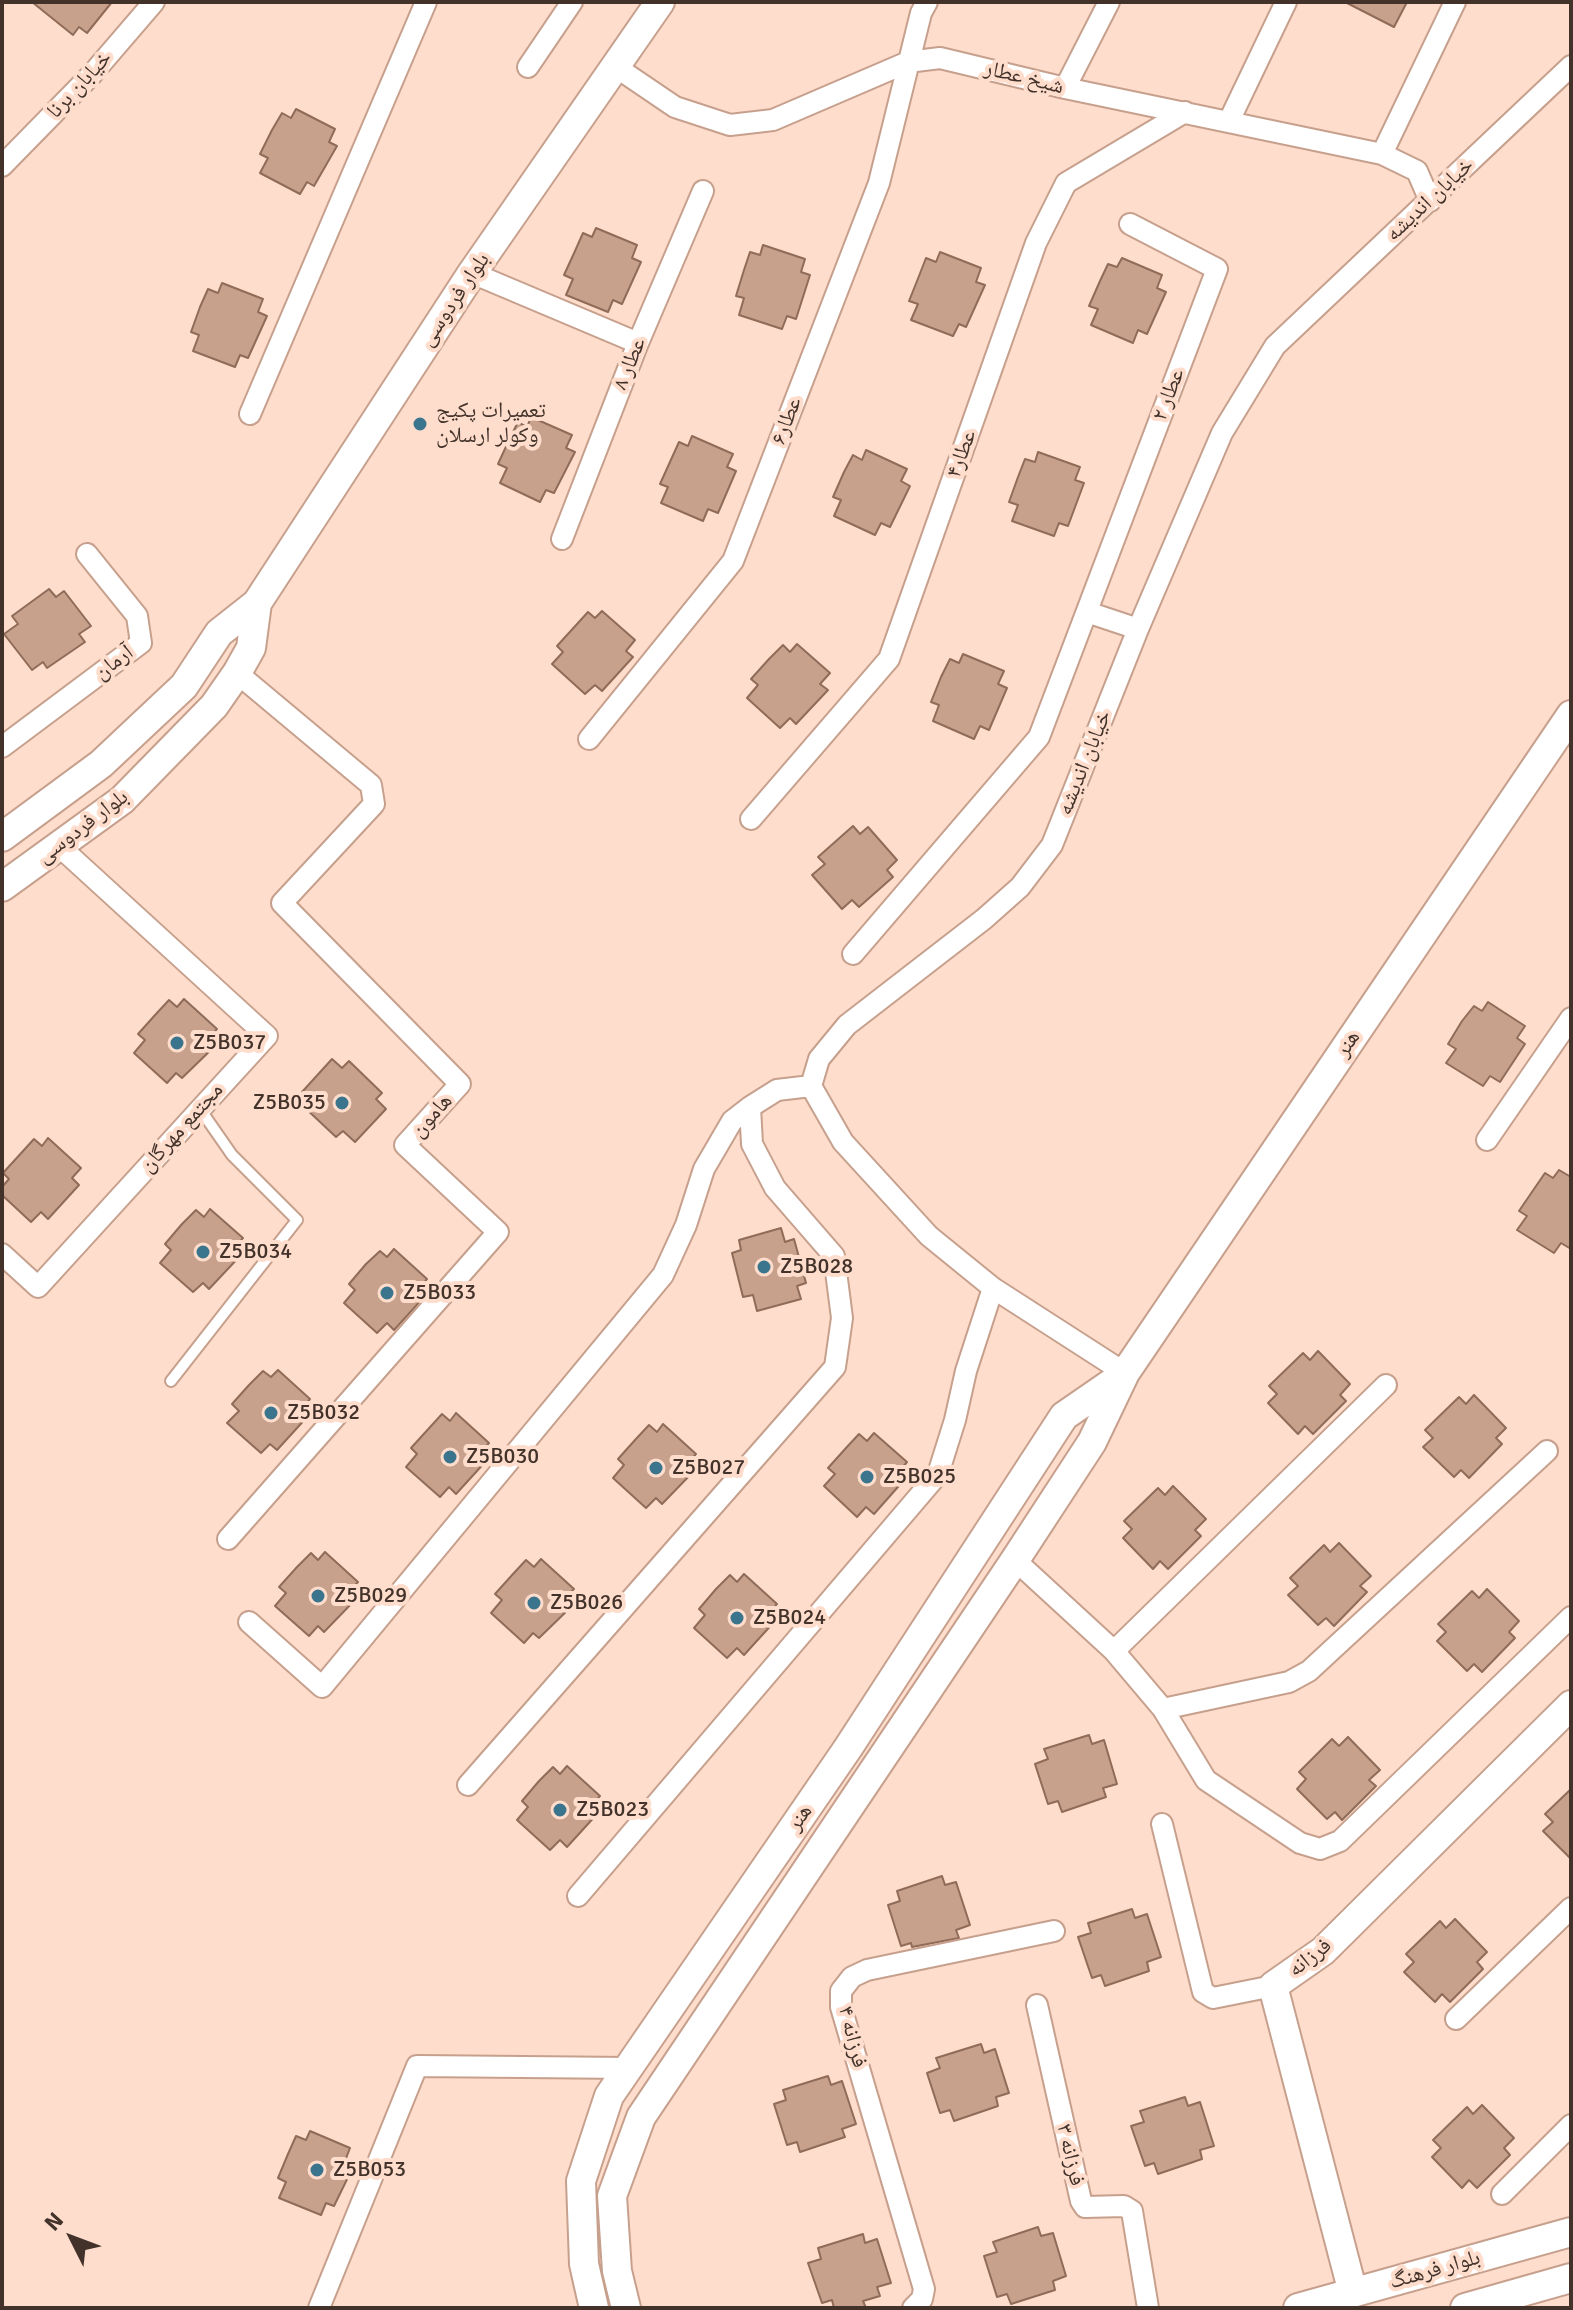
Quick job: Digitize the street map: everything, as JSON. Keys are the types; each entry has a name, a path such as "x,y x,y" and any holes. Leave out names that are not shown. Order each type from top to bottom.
{"street":[{"name":"خیابان برنا","path":"2,166 93,73 154,2"},
{"path":"250,414 426,2"},
{"path":"528,67 572,2"},
{"name":"بلوار فردوسی","path":"2,837 101,764 184,686 219,633 257,603 472,273 660,2"},
{"name":"عطار۶","path":"589,739 733,561 879,183 908,62 927,2"},
{"path":"1065,88 1109,2"},
{"path":"1229,121 1286,2"},
{"path":"1382,154 1455,2"},
{"name":"شیخ عطار","path":"616,67 675,107 730,125 773,120 908,62 940,58 1065,88 1382,154 1417,171 1430,201"},
{"name":"خیابان اندیشه","path":"811,1086 819,1059 847,1025 984,919 1020,887 1052,845 1138,629 1222,433 1275,346 1571,66"},
{"name":"عطار۴","path":"751,819 889,659 1036,243 1066,183 1185,112"},
{"name":"عطار ۸","path":"562,539 638,343 703,191"},
{"name":"عطار ۲","path":"853,954 1039,737 1087,612 1217,269 1130,224"},
{"path":"472,273 638,343"},
{"name":"آرمان","path":"2,747 141,643 137,616 87,554"},
{"name":"بلوار فردوسی","path":"2,887 122,800 214,706 251,648 257,603"},
{"path":"1087,612 1138,629"},
{"name":"هامون","path":"228,1539 498,1232 405,1145 460,1084 282,903 374,804 371,785 237,673"},
{"name":"هنر","path":"626,2308 617,2271 612,2196 641,2117 1092,1442 1125,1373 1571,715"},
{"name":"مجتمع مهرگان","path":"2,1254 38,1287 267,1036 59,846"},
{"path":"1487,1140 1571,1018"},
{"path":"249,1622 322,1687 663,1275 686,1225 704,1169 732,1121 777,1090 811,1086 843,1142 929,1236 993,1288 1125,1373"},
{"path":"468,1785 835,1367 842,1318 834,1256 775,1188 752,1144 750,1107"},
{"path":"578,1896 938,1474 993,1288"},
{"name":"هنر","path":"594,2308 584,2264 581,2181 609,2096 848,1748 1064,1416 1125,1373"},
{"path":"1114,1651 1386,1385"},
{"path":"1163,1709 1289,1682 1309,1671 1547,1451"},
{"path":"1015,1560 1114,1651 1163,1709 1206,1780 1300,1843 1320,1849 1340,1841 1571,1617"},
{"name":"فرزانه","path":"1353,2293 1273,1986 1323,1951 1571,1705"},
{"path":"1162,1824 1203,1992 1213,1998 1273,1986"},
{"path":"1456,2019 1571,1908"},
{"name":"فرزانه ۴","path":"918,2304 924,2289 841,2007 841,1991 852,1977 867,1970 1054,1931"},
{"name":"فرزانه ۳","path":"1037,2005 1081,2201 1085,2207 1124,2206 1132,2211 1148,2308"},
{"path":"319,2308 417,2066 628,2068"},
{"path":"1502,2194 1571,2125"},
{"name":"بلوار فرهنگ","path":"1298,2308 1571,2232"},
{"name":"بلوار فرهنگ","path":"1465,2308 1571,2278"}],"lane":[{"path":"171,1381 297,1220 232,1155 200,1109"}],"building":[{"path":"32,2 112,2 87,33 79,27 73,35"},
{"path":"1345,2 1407,2 1394,27"},
{"path":"296,109 335,129 329,142 337,146 314,186 307,182 300,194 260,173 268,158 260,154 272,130 282,113 291,118"},
{"path":"596,228 637,245 632,258 641,262 622,304 613,300 608,312 566,295 573,279 564,275 583,233 592,237"},
{"path":"763,245 805,259 801,272 810,275 796,319 787,316 782,329 739,315 744,298 736,296 750,252 760,255"},
{"path":"940,252 981,268 976,282 985,285 966,327 959,324 953,336 911,320 918,304 909,301 926,258 936,262"},
{"path":"1122,258 1162,275 1157,288 1166,292 1147,334 1138,330 1133,343 1091,325 1098,309 1089,306 1100,281 1108,264 1117,267"},
{"path":"222,283 263,299 258,312 267,316 248,358 240,355 235,367 193,351 199,335 191,332 200,307 208,289 218,293"},
{"path":"531,417 572,435 566,448 575,452 554,493 546,490 540,502 500,483 507,468 498,464 509,440 518,422 527,427"},
{"path":"692,436 733,454 727,467 736,471 718,513 708,509 703,521 661,503 668,487 660,484 679,442 688,446"},
{"path":"866,450 907,469 901,481 910,486 890,527 881,523 875,535 834,516 841,500 833,497 844,472 853,455 862,460"},
{"path":"1038,452 1080,467 1075,480 1084,483 1068,526 1059,523 1054,536 1012,521 1018,505 1009,502 1018,477 1025,459 1035,462"},
{"path":"49,589 56,597 64,591 91,626 79,634 85,642 47,668 43,662 32,670 4,634 18,624 12,616"},
{"path":"602,611 635,640 626,651 633,657 602,691 595,685 585,694 552,664 563,652 557,646 588,612 595,618"},
{"path":"797,644 830,673 820,684 828,690 796,724 790,718 780,728 747,698 758,685 751,679 769,659 783,645 790,652"},
{"path":"963,654 1004,671 998,684 1007,688 989,730 980,726 974,739 933,721 939,705 931,702 941,677 950,659 959,663"},
{"path":"853,826 860,834 868,827 897,860 887,870 893,877 859,907 852,900 842,909 812,875 825,864 818,857"},
{"name":"Z5B037","path":"184,999 217,1029 208,1039 215,1046 182,1078 176,1073 167,1083 134,1053 145,1040 138,1034 156,1014 169,1000 177,1007"},
{"path":"1488,1002 1525,1026 1517,1038 1525,1044 1500,1082 1490,1076 1483,1086 1446,1063 1456,1049 1448,1044 1462,1021 1474,1006 1482,1011"},
{"name":"Z5B035","path":"332,1059 342,1068 349,1061 382,1093 376,1099 386,1109 355,1142 343,1131 336,1137 303,1106 309,1098 302,1092"},
{"path":"48,1138 81,1168 72,1178 79,1185 48,1219 41,1212 31,1222 2,1195 2,1187 9,1179 3,1173 34,1139 42,1146"},
{"path":"1559,1170 1571,1177 1571,1249 1561,1243 1554,1253 1517,1230 1527,1216 1519,1211 1545,1173 1553,1178"},
{"name":"Z5B034","path":"210,1209 243,1238 234,1249 241,1255 209,1289 203,1283 193,1292 160,1263 171,1250 165,1244 182,1224 196,1210 204,1217"},
{"name":"Z5B028","path":"781,1228 785,1242 794,1239 806,1283 797,1286 801,1299 757,1311 753,1295 743,1297 732,1253 741,1250 739,1240"},
{"name":"Z5B033","path":"394,1249 427,1279 418,1290 425,1296 394,1330 387,1323 377,1333 344,1303 355,1290 349,1284 366,1264 380,1251 387,1257"},
{"path":"1318,1351 1350,1384 1340,1395 1346,1401 1313,1434 1305,1426 1298,1434 1268,1403 1277,1394 1269,1386 1303,1353 1310,1360"},
{"name":"Z5B032","path":"278,1370 310,1399 301,1410 308,1416 277,1450 270,1444 261,1453 227,1423 239,1411 232,1404 249,1385 263,1371 271,1377"},
{"path":"1474,1395 1506,1428 1496,1438 1502,1444 1469,1478 1461,1470 1454,1477 1423,1447 1433,1438 1425,1430 1459,1397 1466,1404"},
{"name":"Z5B030","path":"456,1413 489,1443 480,1453 487,1460 456,1494 449,1487 440,1497 406,1467 417,1454 411,1448 442,1414 450,1421"},
{"name":"Z5B027","path":"663,1424 696,1454 687,1465 694,1471 662,1504 656,1498 646,1508 613,1478 624,1465 618,1459 635,1440 649,1425 657,1432"},
{"name":"Z5B025","path":"874,1433 907,1462 898,1473 905,1479 874,1514 866,1507 857,1517 824,1486 835,1474 828,1468 859,1434 867,1441"},
{"path":"1173,1486 1206,1519 1195,1530 1201,1536 1168,1569 1160,1561 1153,1569 1123,1538 1132,1529 1124,1521 1158,1488 1165,1495"},
{"path":"1339,1543 1371,1576 1360,1586 1367,1592 1334,1626 1326,1618 1318,1625 1288,1595 1298,1586 1290,1578 1324,1545 1330,1552"},
{"name":"Z5B029","path":"325,1552 358,1582 349,1592 356,1599 324,1632 318,1626 309,1636 275,1606 286,1593 279,1587 297,1567 311,1553 318,1560"},
{"name":"Z5B026","path":"541,1559 574,1589 564,1599 572,1606 539,1638 533,1633 524,1643 491,1613 502,1600 495,1594 513,1574 526,1560 534,1567"},
{"name":"Z5B024","path":"744,1574 777,1604 768,1614 775,1621 744,1655 737,1648 727,1658 694,1628 705,1615 699,1609 716,1589 730,1575 737,1582"},
{"path":"1487,1589 1519,1621 1509,1632 1515,1638 1482,1672 1474,1664 1467,1671 1437,1641 1446,1632 1438,1624 1472,1591 1479,1598"},
{"path":"1089,1735 1092,1744 1104,1740 1117,1784 1103,1788 1106,1797 1062,1812 1058,1801 1048,1804 1035,1764 1048,1759 1044,1749"},
{"path":"1348,1737 1380,1770 1369,1780 1376,1786 1342,1820 1335,1812 1327,1819 1297,1789 1306,1779 1299,1772 1332,1739 1339,1746"},
{"name":"Z5B023","path":"567,1766 600,1796 591,1806 598,1813 567,1847 560,1840 550,1850 517,1820 528,1807 522,1801 539,1781 553,1767 560,1774"},
{"path":"1571,1789 1571,1859 1543,1831 1553,1822 1545,1814"},
{"path":"942,1876 945,1885 956,1882 970,1925 956,1930 959,1938 912,1947 911,1943 901,1946 888,1905 900,1901 897,1891"},
{"path":"1132,1909 1135,1918 1147,1914 1161,1957 1147,1962 1149,1971 1105,1986 1101,1975 1092,1978 1078,1937 1091,1933 1088,1923"},
{"path":"1455,1919 1487,1952 1477,1962 1483,1969 1450,2002 1442,1994 1435,2002 1404,1972 1414,1962 1406,1954 1440,1921 1446,1928"},
{"path":"981,2044 984,2053 995,2049 1009,2093 996,2097 998,2106 954,2121 950,2110 940,2113 927,2073 940,2068 936,2058"},
{"path":"828,2076 831,2085 842,2081 856,2124 842,2129 845,2137 800,2152 797,2142 787,2145 774,2104 786,2100 783,2090"},
{"path":"1185,2097 1188,2106 1200,2102 1214,2146 1200,2150 1202,2159 1158,2174 1154,2163 1145,2166 1131,2126 1144,2122 1140,2111"},
{"path":"1482,2105 1514,2138 1504,2148 1510,2155 1477,2188 1469,2180 1462,2188 1432,2157 1441,2148 1433,2140 1467,2107 1473,2114"},
{"name":"Z5B053","path":"310,2131 350,2148 345,2161 354,2165 334,2206 326,2203 321,2215 279,2198 286,2182 278,2178 296,2136 306,2140"},
{"path":"1038,2227 1041,2236 1053,2233 1066,2276 1053,2281 1055,2290 1011,2304 1007,2294 997,2297 984,2256 997,2252 993,2242"},
{"path":"863,2234 865,2243 877,2239 891,2283 877,2287 880,2296 863,2301 866,2308 834,2308 832,2300 822,2303 808,2263 821,2259 818,2248"}],"place":[{"name":"تعمیرات پکیج وکولر ارسلان","path":"420,424"},
{"name":"Z5B037","path":"177,1043"},
{"name":"Z5B035","path":"342,1103"},
{"name":"Z5B034","path":"203,1252"},
{"name":"Z5B028","path":"764,1267"},
{"name":"Z5B033","path":"387,1293"},
{"name":"Z5B032","path":"271,1413"},
{"name":"Z5B030","path":"450,1457"},
{"name":"Z5B027","path":"656,1468"},
{"name":"Z5B025","path":"867,1477"},
{"name":"Z5B029","path":"318,1596"},
{"name":"Z5B026","path":"534,1603"},
{"name":"Z5B024","path":"737,1618"},
{"name":"Z5B023","path":"560,1810"},
{"name":"Z5B053","path":"317,2170"}]}
